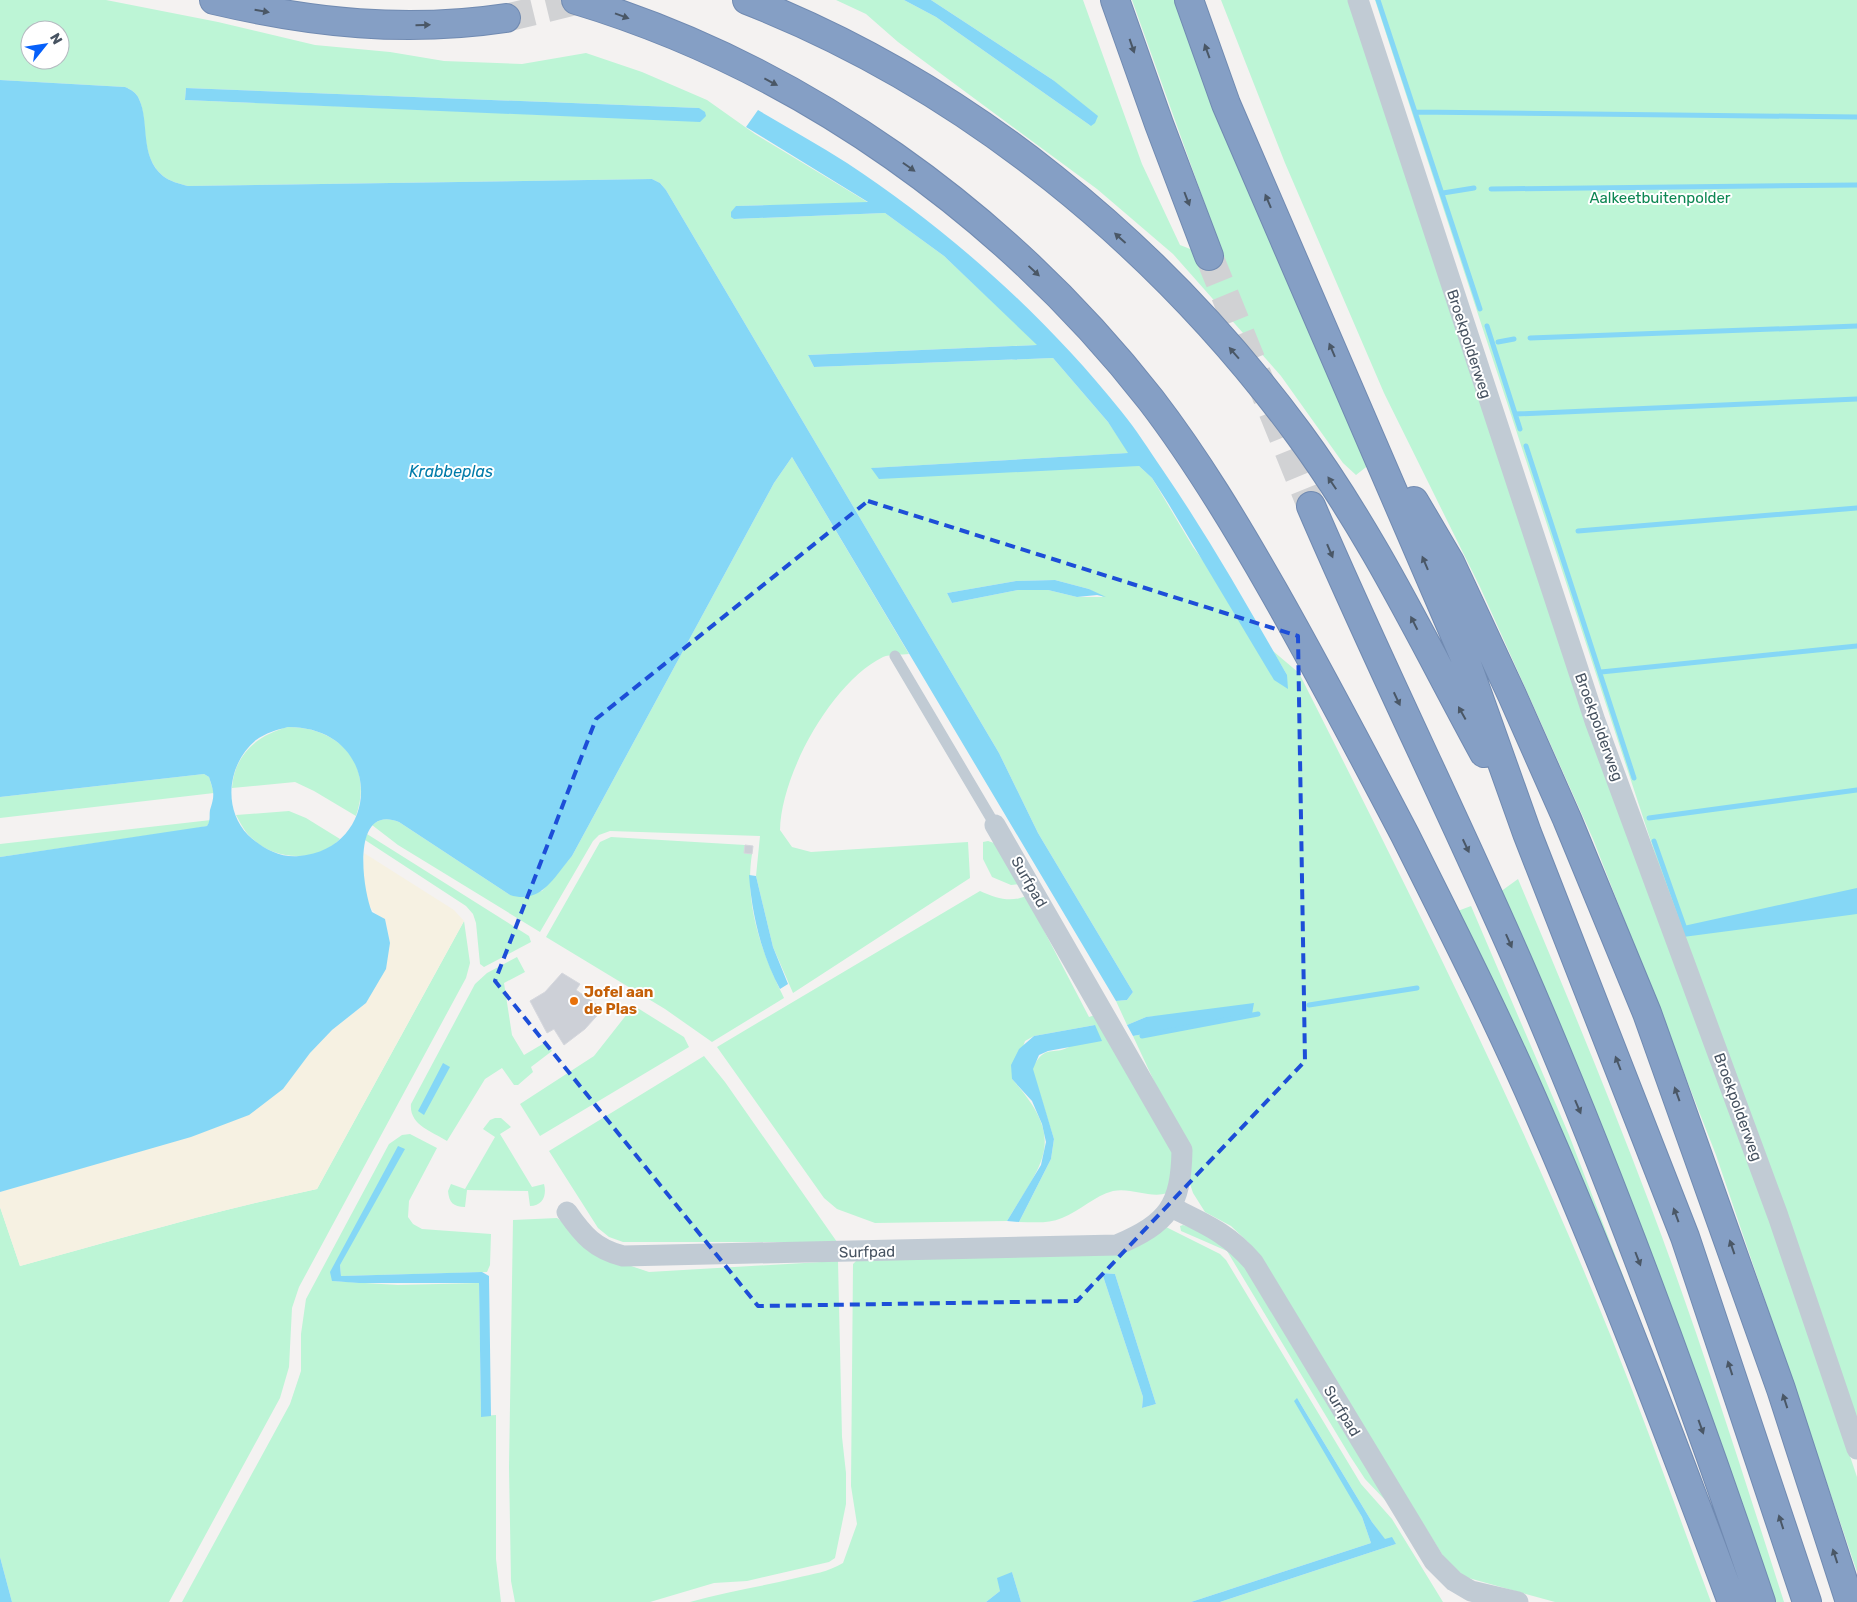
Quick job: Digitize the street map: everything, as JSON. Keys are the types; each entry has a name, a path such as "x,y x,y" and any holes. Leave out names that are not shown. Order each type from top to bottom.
{"highway":[{"path":"214,0 257,10 364,25 441,25 506,18"},
{"path":"576,0 652,27 743,66 828,113 910,168 967,212 1046,283 1113,355 1167,422 1239,530 1295,628 1372,771 1482,992 1539,1115 1630,1333 1732,1602"},
{"path":"747,0 832,37 973,119 1026,157 1085,206 1174,286 1255,377 1300,435 1344,502 1384,566 1527,833"},
{"path":"1116,0 1159,124 1209,256"},
{"path":"1189,0 1226,104 1464,656 1527,833 1685,1237 1807,1602"},
{"path":"1352,395 1450,562 1567,819 1644,1003 1732,1248 1850,1602"},
{"path":"1311,506 1387,678 1489,897 1578,1105 1675,1356 1761,1602"}],"street":[{"name":"Broekpolderweg","path":"1358,0 1595,721 1778,1216 1857,1448"},
{"name":"Surfpad","path":"567,1212 592,1243 608,1252 623,1256 1117,1245 1142,1235 1163,1219 1171,1207 1181,1178 1182,1150 996,825"},
{"name":"Surfpad","path":"1171,1207 1216,1230 1236,1243 1253,1262 1434,1561 1454,1581 1472,1590 1518,1602"}],"lane":[{"path":"895,656 996,825"}],"highlighted area":[{"path":"868,501 1298,636 1305,1061 1077,1301 758,1306 495,981 596,719"}],"green space":[{"path":"0,0 106,0 218,22 315,45 390,52 444,61 522,64 586,53 642,72 707,100 755,134 869,203 736,206 734,219 885,213 944,256 1038,345 808,355 814,367 1053,358 1108,422 1129,453 872,468 1139,466 1152,478 1193,547 1287,675 1273,651 1299,673 1422,920 1540,1170 1612,1339 1711,1602 1555,1602 1465,1577 1445,1559 1249,1243 1231,1226 1205,1212 1193,1193 1160,1094 1133,1036 1252,1015 1146,1017 1127,1025 1116,1001 1127,1000 1133,992 1038,833 999,753 666,190 660,183 652,179 188,186 168,179 155,168 147,149 144,118 139,99 135,93 125,87 0,80","holes":["186,88 699,108 700,121 185,100","1055,580 1089,589 1103,597 1077,597 1048,590 1018,590 952,603 947,593 1016,581"]},
{"path":"836,0 904,0 936,17 1091,126 1053,80 931,0 1083,0 1142,164 1180,245 1226,263 1132,0 1177,0 1370,464 1356,475 1343,463 1281,376 1173,254 1097,189 898,42 866,14"},
{"path":"1221,0 1349,0 1770,1218 1857,1477 1857,1572 1716,1155 1593,839 1480,587 1384,393 1285,163"},
{"name":"Aalkeetbuitenpolder","path":"1375,0 1857,0 1857,1422 1773,1178 1683,937 1694,925 1679,927"},
{"path":"792,457 909,654 883,657 864,669 828,708 800,757 789,783 780,830 792,847 811,852 968,842 970,878 793,993 773,947 756,876 760,836 610,831 599,835 593,841 540,932 398,845 372,825 385,819 399,822 510,895 542,891 572,856 774,483"},
{"path":"288,727 306,729 323,734 337,741 348,752 356,765 360,780 360,797 356,816 295,782 232,788 237,766 249,748 266,735"},
{"path":"204,774 209,777 214,793 0,818 0,797"},
{"path":"289,811 306,818 340,839 331,847 321,852 309,855 286,855 263,847 254,840 236,815"},
{"path":"211,820 207,826 192,829 0,857 0,844"},
{"path":"367,834 529,936 531,942 484,967 480,964 476,923 473,914 466,906 365,840"},
{"path":"611,837 745,845 744,853 752,854 751,892 757,928 762,946 784,998 712,1042 665,1009 546,937 600,842"},
{"path":"988,841 997,844 1020,884 1011,885 992,877 983,859 983,842"},
{"path":"1518,879 1601,1080 1667,1252 1719,1401 1784,1602 1774,1602 1752,1536 1500,892"},
{"path":"980,891 1003,899 1026,896 1089,1017 1098,1014 1171,1138 1177,1168 1167,1193 1154,1195 1127,1190 1113,1191 1100,1196 1057,1220 1019,1222 1051,1159 1054,1139 1032,1069 1045,1053 1071,1046 1095,1025 1034,1036 1025,1041 1012,1079 1029,1100 1040,1119 1044,1135 1044,1150 1031,1182 1007,1221 875,1223 837,1209 824,1198 717,1047"},
{"path":"1471,906 1569,1135 1654,1356 1652,1357 1455,912"},
{"path":"464,921 470,963 466,978 299,1287 292,1308 289,1367 280,1398 169,1602 12,1602 0,1557 0,1207 20,1266 205,1215 317,1189"},
{"path":"517,957 525,972 504,983 512,1035 524,1055 546,1042 552,1051 531,1067 533,1072 518,1085 514,1085 502,1068 485,1079 447,1141 422,1127 417,1122 411,1111 411,1104 475,984 487,973"},
{"path":"636,1007 684,1037 689,1047 540,1136 520,1104 594,1056 631,1009"},
{"path":"704,1056 725,1082 837,1242 623,1242 609,1237 598,1228 549,1151"},
{"path":"501,1118 511,1127 500,1134 532,1187 544,1184 545,1192 543,1199 534,1206 530,1206 528,1191 467,1190 465,1207 455,1205 449,1198 448,1191 451,1184 465,1189 495,1137 483,1129 490,1120"},
{"path":"410,1134 437,1148 409,1201 408,1217 413,1224 422,1229 491,1234 490,1265 487,1272 341,1276 340,1265 399,1146 332,1281 398,1285 479,1283 481,1416 496,1415 496,1559 501,1602 182,1602 290,1404 301,1371 301,1334 306,1299 389,1144 402,1135"},
{"path":"557,1218 622,1263 649,1272 838,1261 842,1437 846,1473 846,1504 835,1558 829,1562 747,1581 714,1583 650,1602 515,1602 511,1581 509,1467 513,1220"},
{"path":"1183,1225 1206,1233 1244,1264 1387,1502 1365,1479 1350,1456 1227,1251 1181,1231 1180,1226"},
{"path":"1166,1227 1220,1254 1226,1260 1361,1484 1392,1519 1443,1602 1220,1602 1396,1544 1385,1540 1372,1522 1297,1398 1362,1517 1371,1543 1191,1602 1021,1602 1012,1572 1000,1591 986,1602 690,1602 832,1569 843,1563 857,1524 851,1486 853,1264 858,1259 1112,1254","holes":["1102,1273 1115,1274 1156,1404 1142,1408 1143,1397"]}],"sand":[{"path":"364,853 454,910 464,921 317,1189 205,1215 20,1266 0,1207 0,1192 74,1170 310,1053 332,1030 366,1003 390,943 385,919 377,915 367,900 363,872"}],"water":[{"path":"904,0 931,0 1053,80 1098,116 1095,123 1091,126 936,17"},
{"name":"Krabbeplas","path":"0,80 125,87 135,93 139,99 144,118 148,149 156,168 168,179 188,186 652,179 660,183 666,190 999,753 1038,833 1133,992 1127,1000 1116,1001 792,457 774,483 572,856 546,887 530,896 510,895 399,822 384,819 373,825 367,836 363,868 368,900 372,912 385,919 390,943 386,969 366,1003 332,1030 310,1053 283,1089 249,1115 191,1137 0,1192 0,857 207,826 213,794 209,777 204,774 0,797","holes":["288,727 319,732 342,746 356,766 361,789 358,812 346,833 327,848 299,856 278,854 253,840 240,824 234,812 232,799 234,773 239,761 247,750 256,740 267,734"]},
{"path":"186,88 699,108 705,112 706,116 700,122 185,100"},
{"path":"758,110 847,163 922,217 994,276 1060,341 1127,418 1179,494 1227,571 1287,675 1288,689 1274,680 1168,503 1152,478 1139,466 879,479 871,468 1128,453 1108,422 1053,358 814,367 808,355 1037,345 944,256 885,213 734,219 731,217 731,212 736,206 868,202 746,127"},
{"path":"1055,580 1089,589 1106,597 1097,595 1077,597 1048,590 1018,590 952,603 947,593 1016,581"},
{"path":"749,875 756,876 773,947 788,984 780,989 758,934 752,905"},
{"path":"1857,888 1857,914 1683,937 1679,927"},
{"path":"1254,1003 1252,1014 1133,1036 1127,1025 1146,1017"},
{"path":"1095,1025 1102,1041 1048,1051 1039,1055 1033,1069 1054,1139 1051,1159 1019,1222 1007,1221 1041,1165 1046,1142 1042,1124 1032,1101 1012,1079 1011,1065 1019,1049 1034,1036"},
{"path":"443,1063 450,1067 424,1115 418,1111"},
{"path":"398,1146 405,1149 340,1265 341,1276 482,1272 489,1276 491,1416 481,1417 479,1283 359,1283 332,1281 330,1272"},
{"path":"1102,1273 1115,1274 1156,1404 1142,1408 1143,1397"},
{"path":"1297,1398 1372,1522 1385,1539 1392,1537 1396,1544 1220,1602 1191,1602 1371,1543 1362,1517 1294,1401"},
{"path":"0,1557 12,1602 0,1602"},
{"path":"1012,1572 1021,1602 986,1602 1000,1591 997,1578"}],"building":[{"path":"745,845 753,846 752,854 744,853"},
{"path":"562,973 580,984 576,990 603,1009 585,1029 564,1045 554,1029 547,1033 530,1001 545,992"}],"waterway":[{"path":"1378,0 1480,309"},
{"path":"1416,112 1857,117"},
{"path":"1491,189 1857,185"},
{"path":"1443,193 1474,188"},
{"path":"1487,326 1520,429"},
{"path":"1530,338 1857,326"},
{"path":"1498,342 1514,339"},
{"path":"1516,414 1857,399"},
{"path":"1526,446 1634,778"},
{"path":"1578,531 1857,508"},
{"path":"1601,672 1857,646"},
{"path":"1649,818 1857,790"},
{"path":"1654,841 1684,926"},
{"path":"1309,1005 1417,988"},
{"path":"1142,1036 1258,1014"}],"tunnel":[{"path":"506,18 580,0"},
{"path":"1209,256 1311,506"}],"place":[{"name":"Jofel aan de Plas","path":"574,1001"}]}
